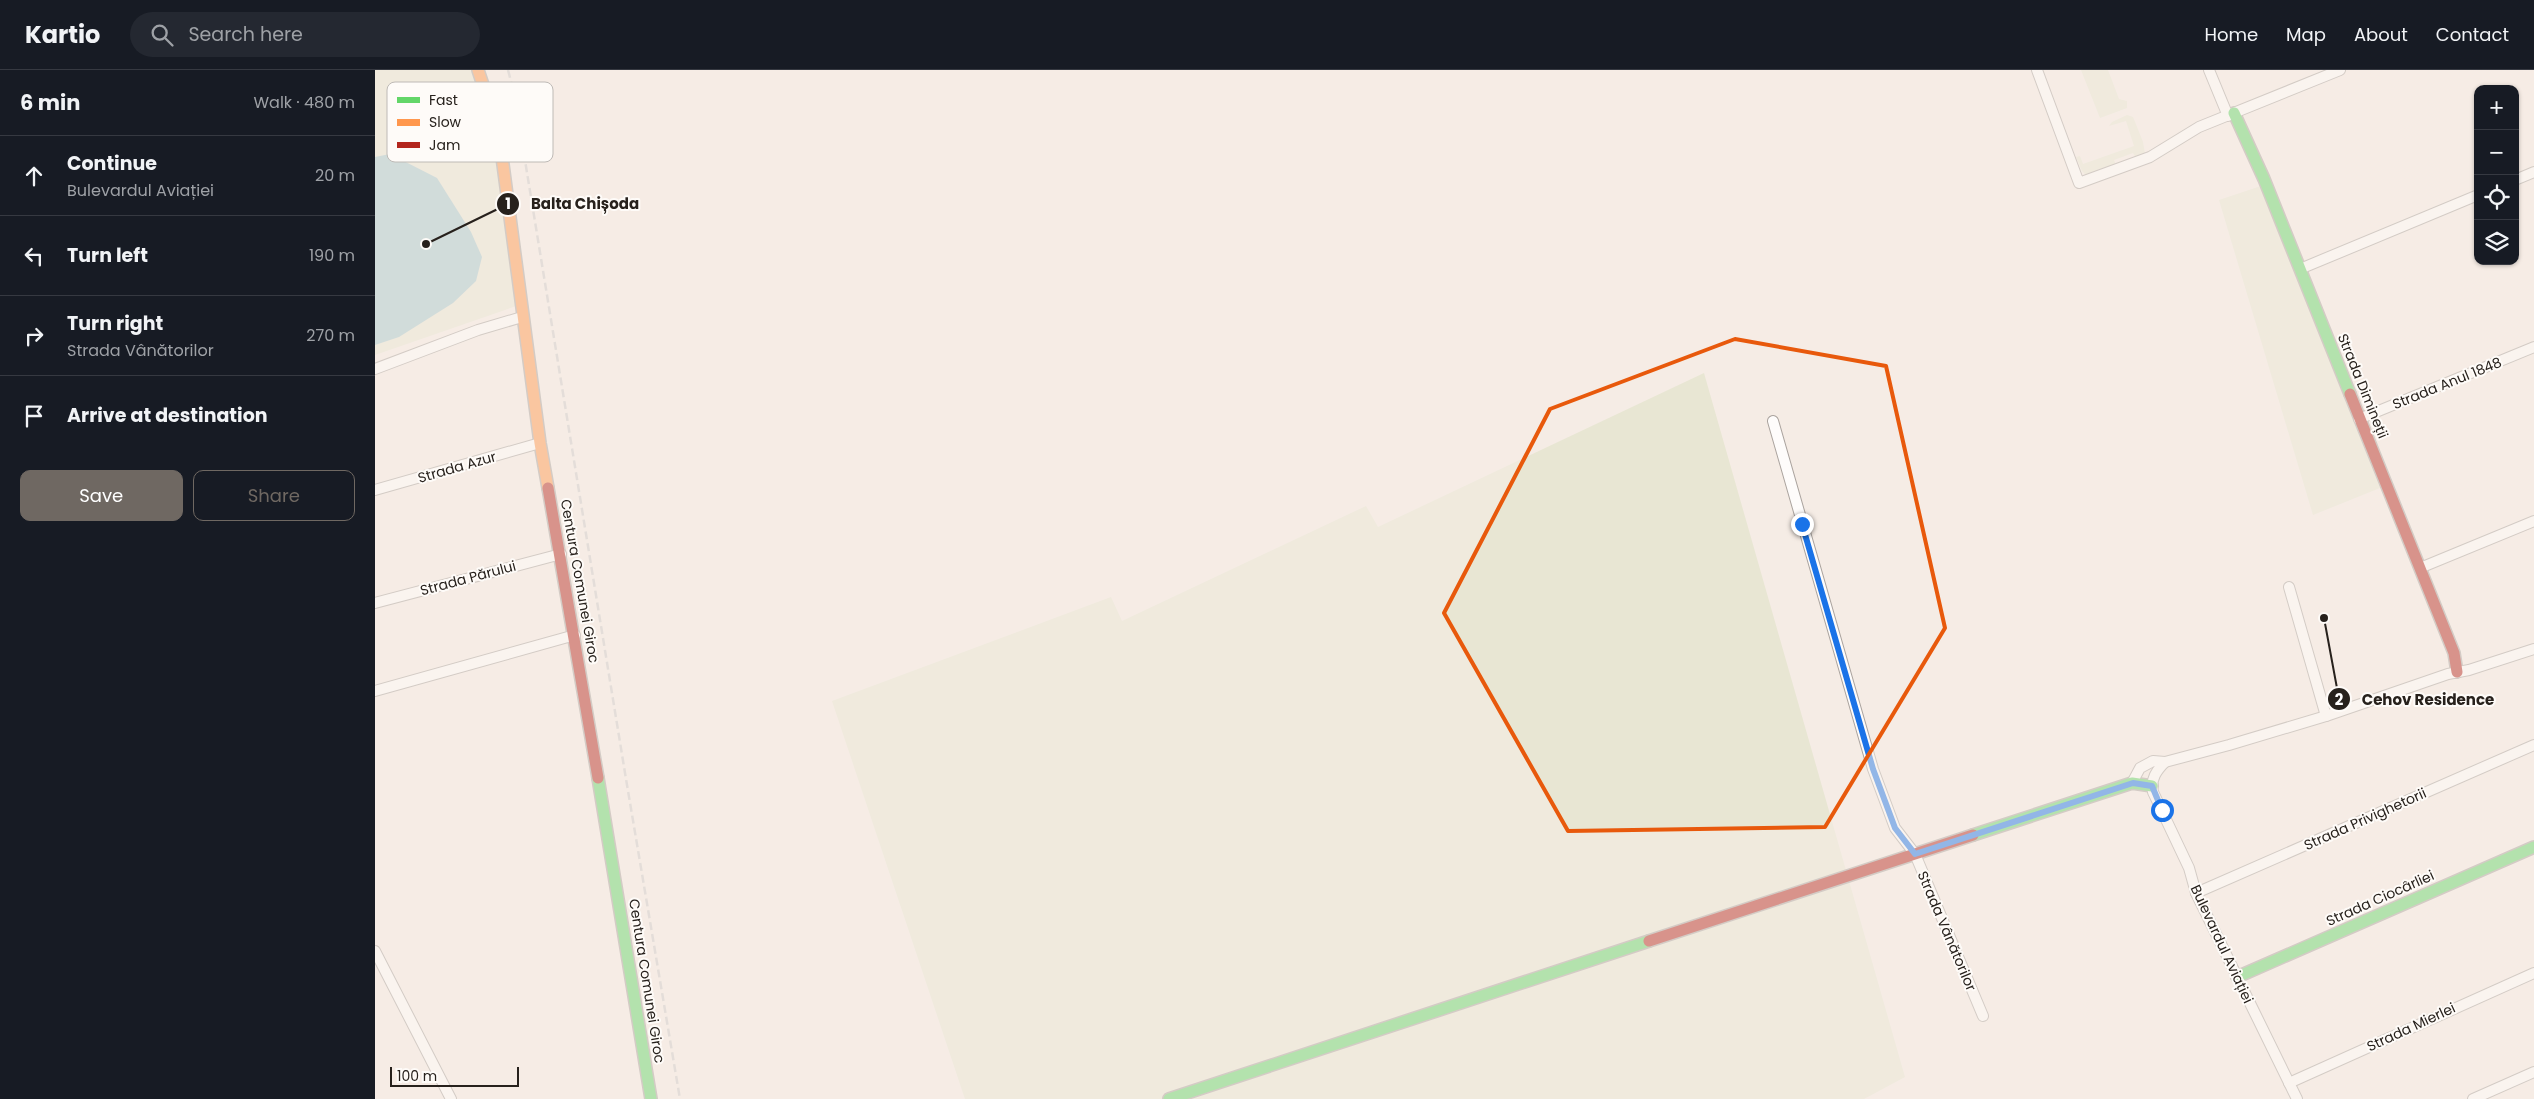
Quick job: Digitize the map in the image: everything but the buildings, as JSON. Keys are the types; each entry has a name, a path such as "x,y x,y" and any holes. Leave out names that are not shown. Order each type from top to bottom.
{"street":[{"name":"Centura Comunei Giroc","path":"478,70 482,82"},
{"path":"2037,70 2079,183 2155,155 2199,127 2340,70"},
{"name":"Strada Dimineții","path":"2209,70 2264,179 2454,653 2457,672"},
{"name":"Centura Comunei Giroc","path":"501,162 540,444 575,635 651,1099"},
{"path":"2519,178 2534,172"},
{"path":"2300,269 2474,197"},
{"path":"375,369 478,330 522,316"},
{"name":"Strada Anul 1848","path":"2359,419 2534,347"},
{"name":"Strada Vânătorilor","path":"1773,421 1873,769 1895,828 1915,854 1983,1016"},
{"name":"Strada Azur","path":"375,490 540,444"},
{"path":"2420,568 2534,521"},
{"name":"Strada Părului","path":"375,603 561,554"},
{"path":"2289,587 2326,716"},
{"path":"375,692 575,635"},
{"path":"2133,783 2140,768 2146,763 2153,761 2165,762 2326,716 2457,672 2534,649"},
{"name":"Strada Privighetorii","path":"2196,893 2534,745"},
{"path":"1169,1099 2133,783 2152,786 2155,774 2165,762"},
{"name":"Bulevardul Aviației","path":"2152,786 2189,868 2196,893 2297,1099"},
{"name":"Strada Ciocârliei","path":"2237,977 2534,847"},
{"path":"375,951 451,1099"},
{"name":"Strada Mierlei","path":"2289,1083 2534,973"},
{"path":"2473,1099 2534,1072"}],"highlighted area":[{"path":"1735,339 1886,366 1945,628 1825,827 1568,831 1444,613 1550,409"}],"shaded area":[{"path":"375,70 479,70 481,82 387,82 387,162 496,162 522,304 375,355"},
{"path":"2081,70 2108,70 2119,99 2127,101 2127,108 2100,118"},
{"path":"2127,115 2133,117 2143,142 2145,154 2137,160 2133,153 2114,160 2116,165 2086,175 2082,171 2076,157 2080,156 2083,164 2134,146 2126,121 2109,126 2112,122"},
{"path":"2261,186 2380,488 2313,515 2219,200"},
{"path":"1704,373 1905,1077 1864,1099 965,1099 832,701 1111,597 1122,621 1366,506 1378,527"}],"water":[{"path":"387,155 387,162 406,162 437,178 471,232 482,257 476,281 453,303 399,337 375,345 375,157"}],"railway":[{"path":"508,70 511,82"},
{"path":"525,162 680,1099"}],"traffic: fast":[{"path":"2234,113 2264,179 2350,394"},
{"path":"598,778 651,1099"},
{"path":"1973,835 2132,783 2152,786"},
{"path":"2237,977 2534,847"},
{"path":"1169,1099 1649,941"}],"traffic: slow":[{"path":"478,70 482,82"},
{"path":"503,162 540,443 548,488"}],"traffic: jam":[{"path":"2350,394 2454,653 2457,672"},
{"path":"548,488 598,778"},
{"path":"1649,941 1973,835"}],"place":[{"name":"Balta Chișoda","path":"426,244"},
{"name":"Cehov Residence","path":"2324,618"}],"route":[{"path":"1802,524 1873,769 1895,828 1903,842 1915,854 2133,783 2152,786 2162,810"}]}
